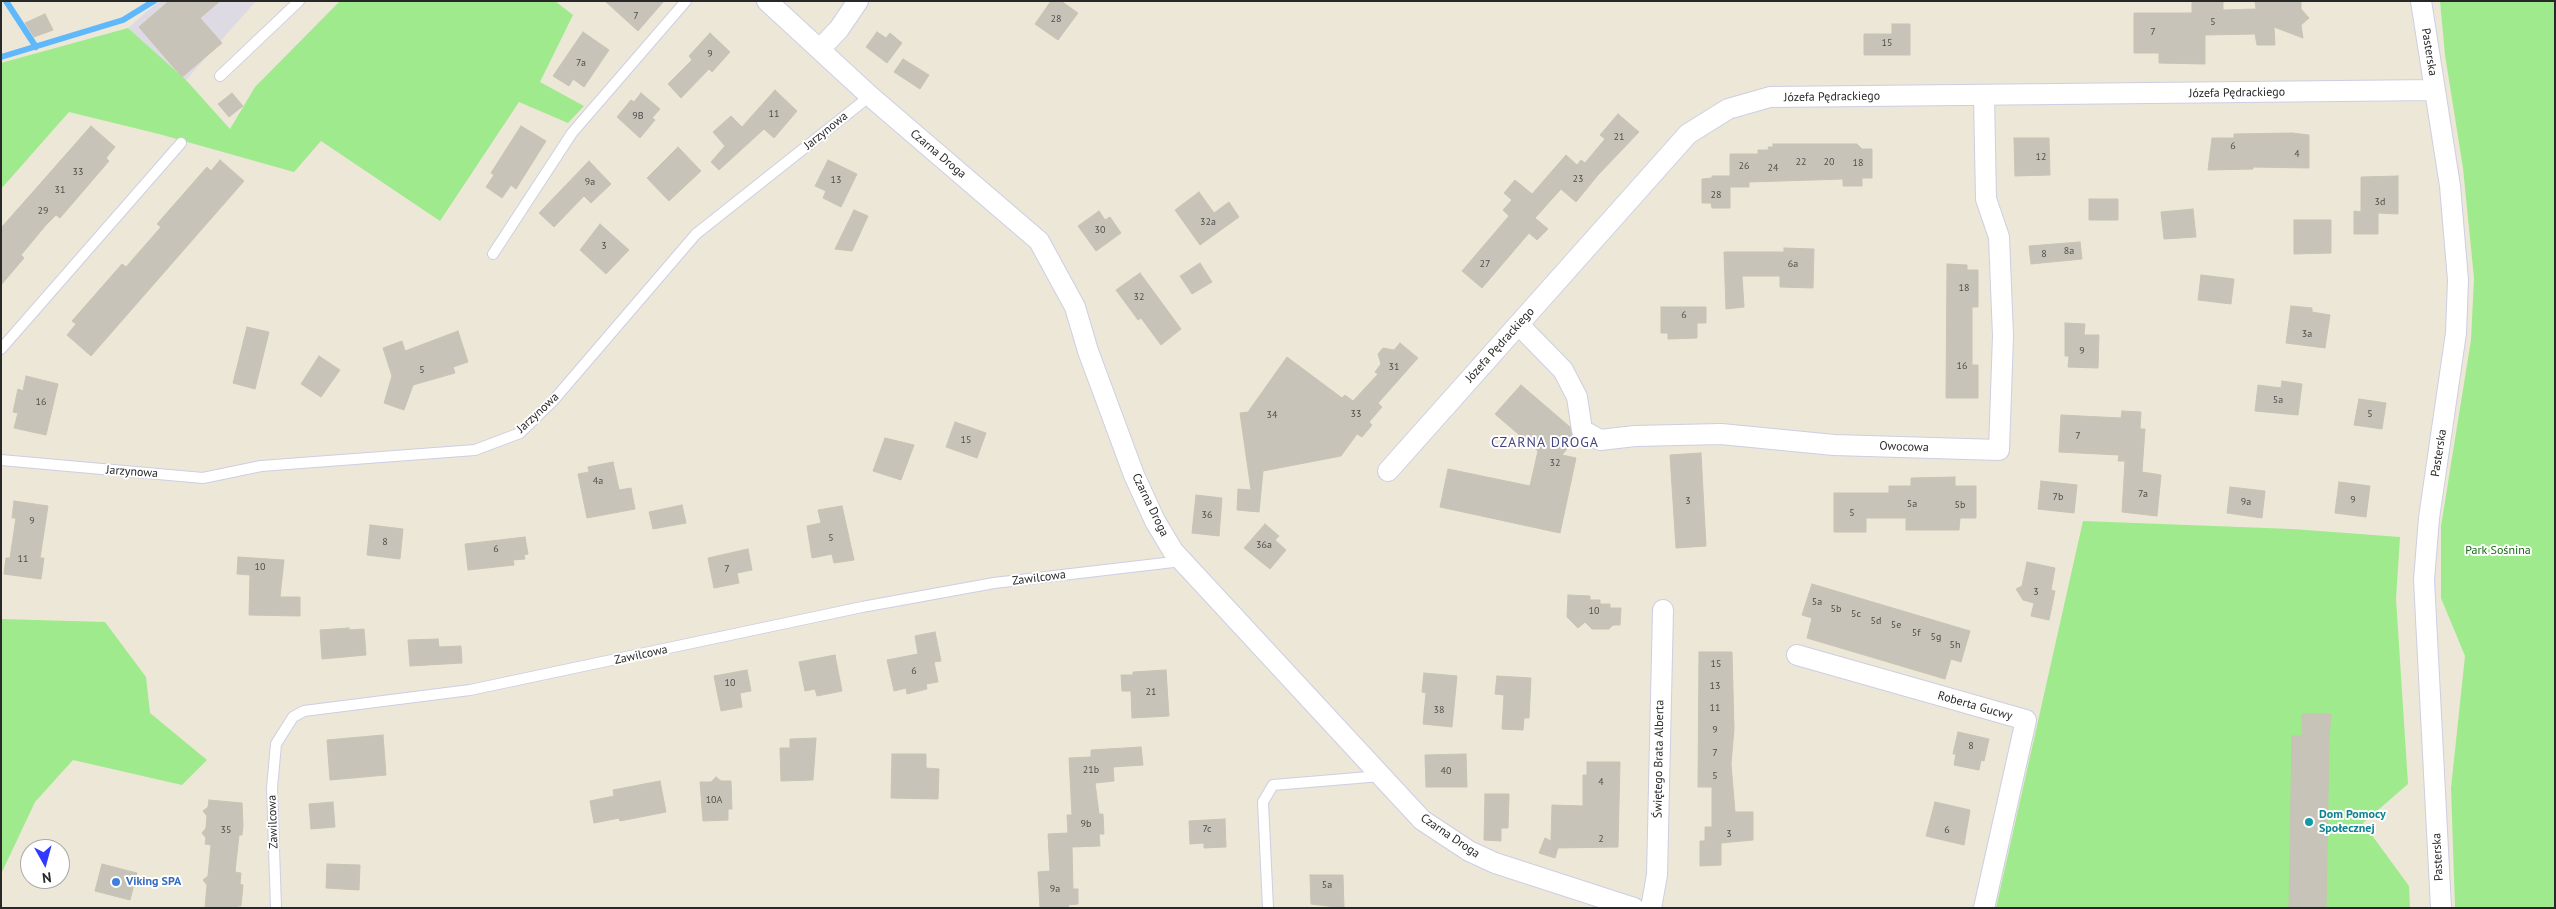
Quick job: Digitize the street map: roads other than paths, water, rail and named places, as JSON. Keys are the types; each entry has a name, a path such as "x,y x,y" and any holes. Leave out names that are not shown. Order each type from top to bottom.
{"street":[{"name":"Czarna Droga","path":"767,1 870,96 1040,241 1075,307 1088,351 1134,475 1155,521 1173,551 1422,820 1468,851 1495,863 1634,908"},
{"path":"820,48 839,29 858,1"},
{"name":"Pasterska","path":"2421,1 2450,186 2458,280 2456,333 2429,518 2424,580 2442,908"},
{"name":"Józefa Pędrackiego","path":"1388,471 1688,134 1728,109 1770,98 2435,90"},
{"name":"Owocowa","path":"1519,325 1563,370 1576,397 1582,430 1600,440 1635,436 1721,434 1834,445 1999,450 2003,336 1999,237 1986,199 1984,95"},
{"name":"Świętego Brata Alberta","path":"1651,908 1656,876 1663,610"},
{"name":"Roberta Gucwy","path":"1797,654 2026,720 1984,908"}],"lane":[{"path":"220,76 300,1"},
{"path":"493,254 572,133 686,1"},
{"name":"Jarzynowa","path":"1,460 203,478 261,466 475,450 520,433 552,402 696,234 870,96"},
{"path":"1,349 181,143"},
{"name":"Zawilcowa","path":"276,908 272,788 276,744 293,717 304,711 470,690 862,607 994,583 1183,561"},
{"path":"1268,908 1264,802 1273,785 1382,776"}],"waterway":[{"path":"6,1 36,47"},
{"path":"1,57 123,20 154,1"}],"place":[{"name":"Dom Pomocy Społecznej","path":"2309,822"},
{"name":"Viking SPA","path":"116,882"}],"district":[{"name":"CZARNA DROGA","path":"1545,443"}],"park label":[{"name":"Park Sośnina","path":"2498,551"}]}
